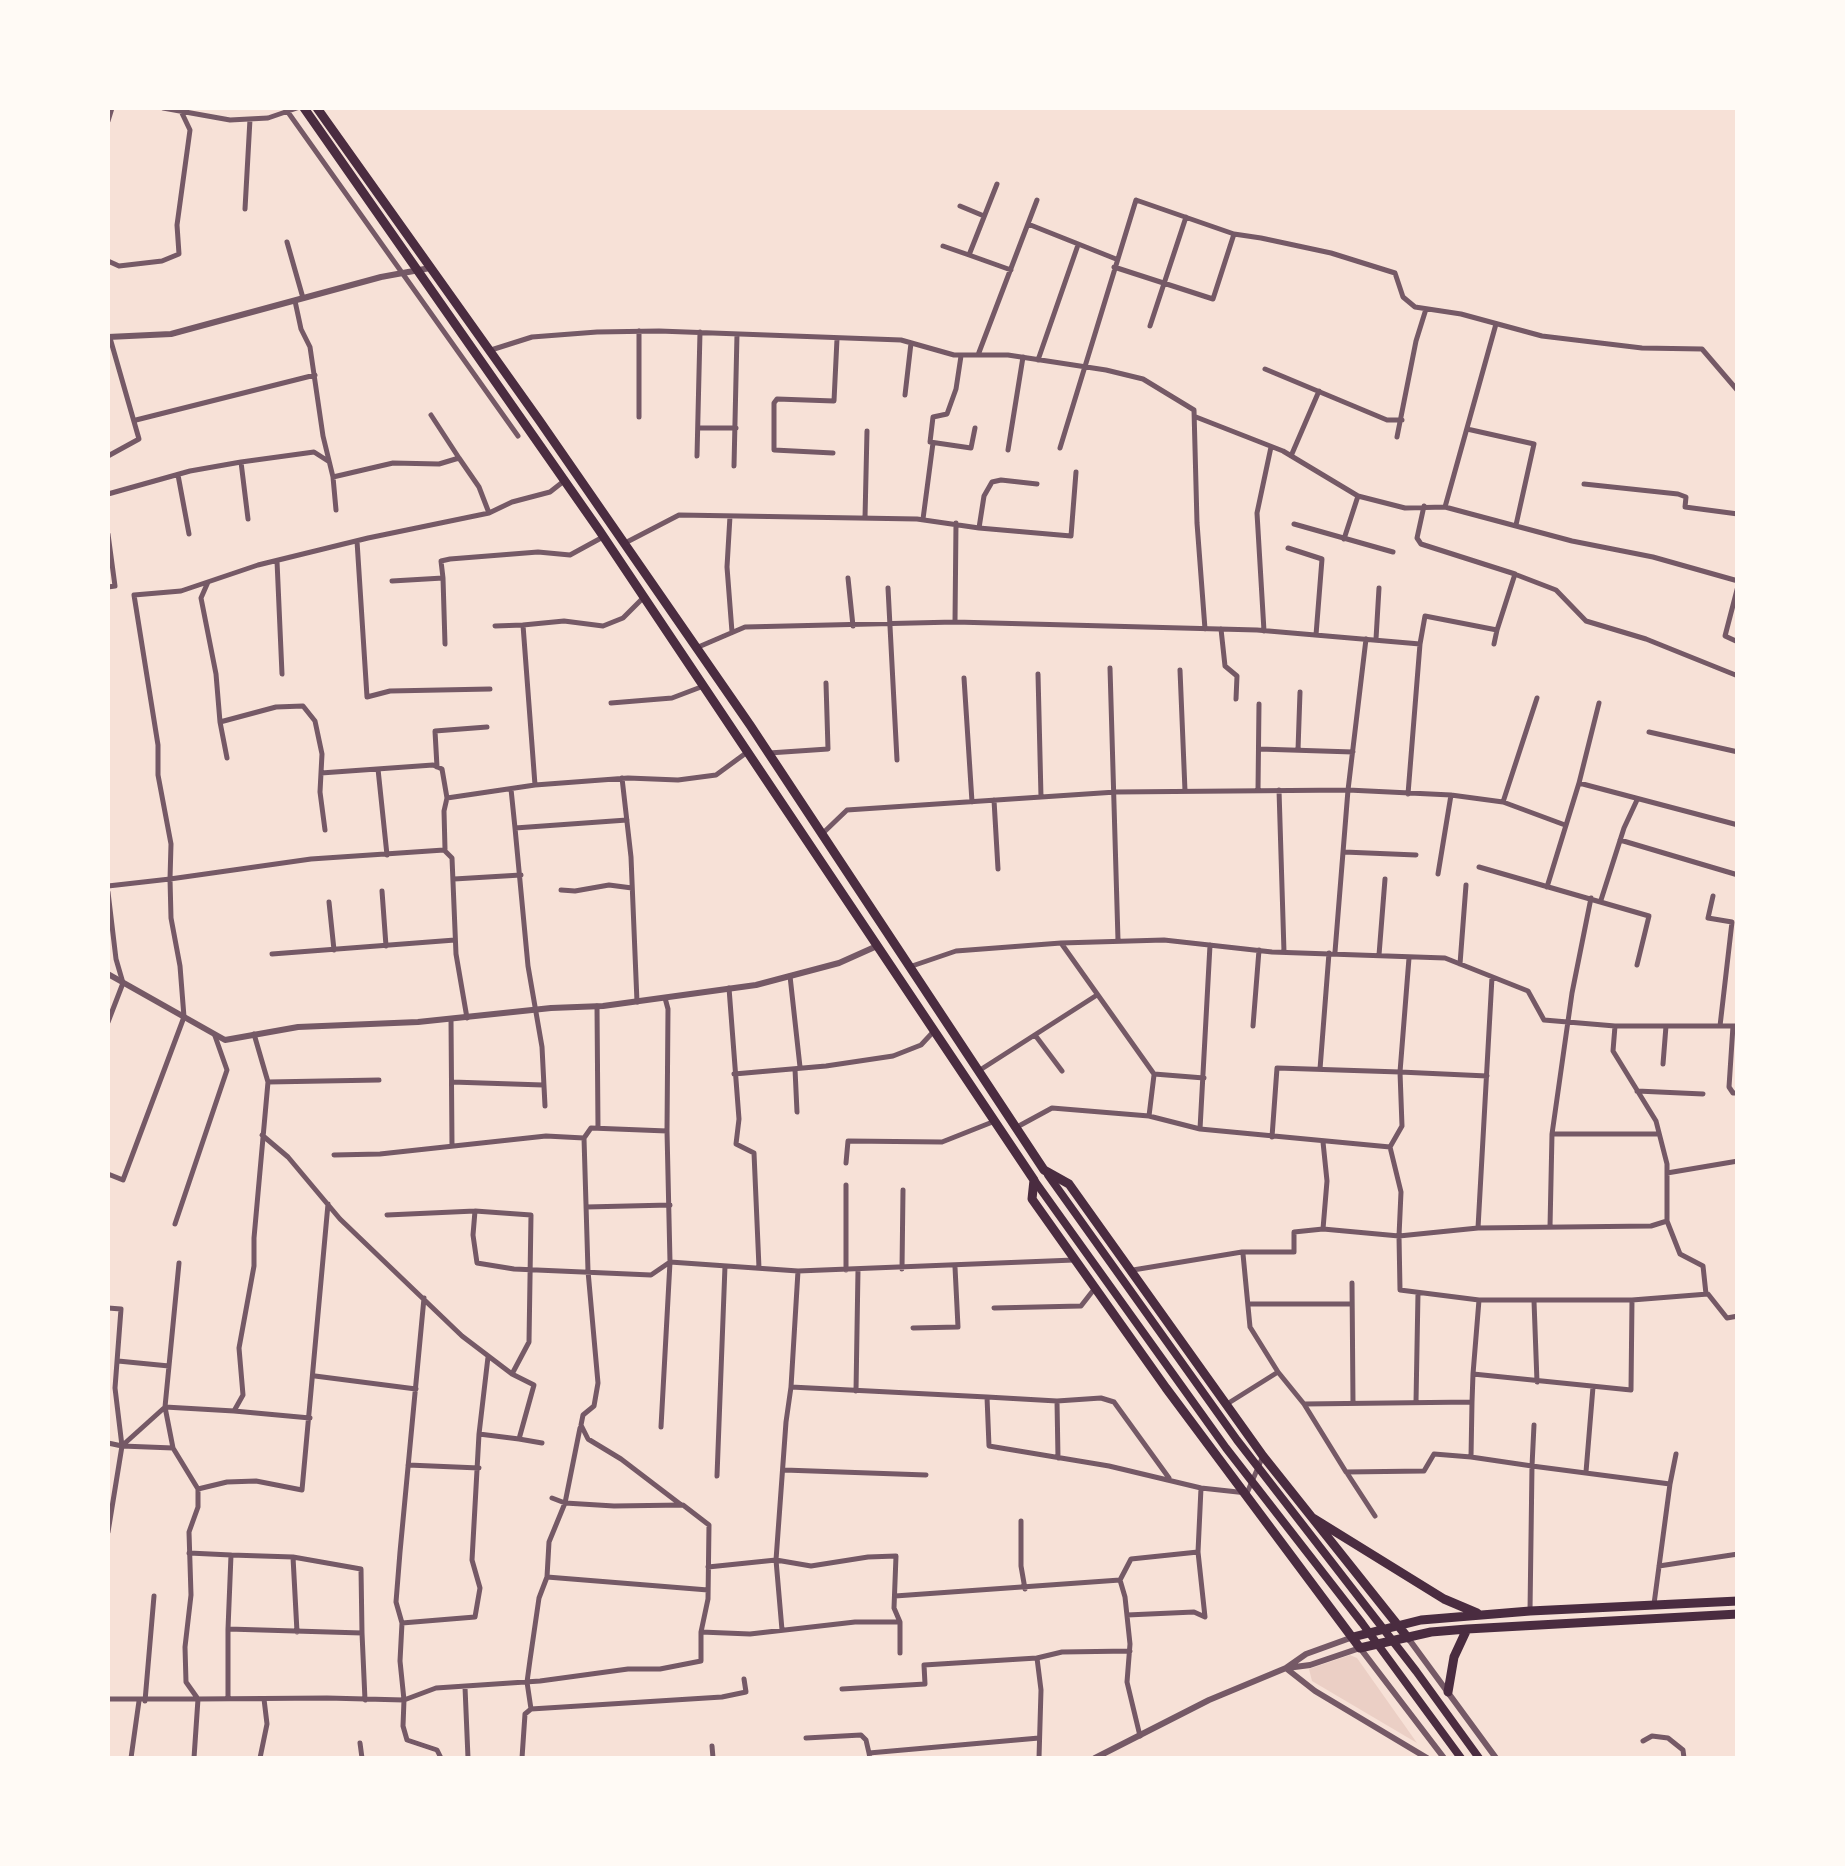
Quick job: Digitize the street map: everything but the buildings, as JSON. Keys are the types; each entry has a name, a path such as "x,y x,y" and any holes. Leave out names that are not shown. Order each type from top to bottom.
{"highway":[{"path":"301,108 488,350 625,543 1047,1173 1069,1184 1262,1456 1408,1638"},
{"path":"317,108 1034,1180 1032,1199 1166,1388 1360,1648 1467,1629 1738,1614"},
{"path":"1306,1514 1444,1598 1479,1614"},
{"path":"1353,1637 1397,1624 1479,1614 1738,1602"},
{"path":"1448,1692 1454,1657 1467,1629"}],"main road":[{"path":"1047,1173 1236,1440 1478,1758"},
{"path":"1034,1180 1226,1448 1462,1758"}],"street":[{"path":"108,121 112,108"},
{"path":"163,108 230,120 268,118 286,109 301,108"},
{"path":"108,261 119,266 162,261 179,254 180,191 190,130 180,109"},
{"path":"286,109 518,436"},
{"path":"245,209 250,119"},
{"path":"969,254 997,184"},
{"path":"978,355 1038,200"},
{"path":"1060,448 1136,200 1234,234 1331,253 1396,273 1403,296 1415,307 1542,336 1608,345 1702,348 1738,391"},
{"path":"960,206 984,216"},
{"path":"1150,326 1186,217"},
{"path":"1028,224 1165,286 1213,299 1234,234"},
{"path":"287,242 302,329 310,347 336,510"},
{"path":"1038,360 1078,245"},
{"path":"943,246 1011,270"},
{"path":"108,456 139,439 109,336 171,334 424,270"},
{"path":"1397,437 1426,309"},
{"path":"1445,507 1496,324"},
{"path":"639,331 639,417"},
{"path":"488,350 532,336 700,332 911,343 961,355 1023,357 1143,379 1194,410 1196,418 1196,523 1205,629"},
{"path":"697,456 700,332"},
{"path":"734,466 737,334"},
{"path":"833,453 774,450 774,402 834,401 837,339"},
{"path":"906,395 911,343"},
{"path":"961,355 956,389 947,414 933,416 930,442 971,448 975,428"},
{"path":"1008,450 1023,357"},
{"path":"1265,368 1387,420 1402,420"},
{"path":"136,420 315,376"},
{"path":"1291,456 1319,391"},
{"path":"431,415 479,488 489,513"},
{"path":"1196,418 1271,446 1358,496 1405,508 1445,507 1572,541 1653,557 1738,584 1725,636 1738,642"},
{"path":"698,428 736,428"},
{"path":"1467,429 1534,444 1516,525"},
{"path":"865,518 867,431"},
{"path":"923,520 934,442"},
{"path":"1264,631 1256,513 1271,446"},
{"path":"108,494 241,462 314,452 328,461"},
{"path":"333,477 393,464 439,464 459,458"},
{"path":"241,462 248,520"},
{"path":"625,543 679,515 923,520 1071,536 1076,472"},
{"path":"178,475 189,534"},
{"path":"108,1174 123,1180 184,1017 171,918 171,844 134,594 182,591 209,579 277,561 489,513 550,492 564,481"},
{"path":"979,528 984,496 992,482 1037,484"},
{"path":"1584,484 1678,494 1686,497 1685,508 1738,514"},
{"path":"1344,538 1358,496"},
{"path":"1424,506 1418,538 1421,544 1556,590 1586,621 1646,639 1738,676"},
{"path":"730,516 727,567 732,632"},
{"path":"955,622 956,523"},
{"path":"1294,524 1392,552"},
{"path":"108,534 115,586 108,587"},
{"path":"445,644 441,561 538,552 570,555 603,537"},
{"path":"357,541 366,697 405,690 490,689"},
{"path":"1288,548 1322,559 1316,635"},
{"path":"277,561 282,674"},
{"path":"1494,644 1516,574"},
{"path":"392,581 443,578"},
{"path":"848,578 852,626"},
{"path":"209,579 201,598 227,758"},
{"path":"888,588 897,760"},
{"path":"1376,640 1379,588"},
{"path":"495,626 564,622 603,626 623,618 644,597"},
{"path":"1408,794 1425,616 1497,630"},
{"path":"696,648 746,627 955,622 1264,631 1420,644"},
{"path":"523,626 535,785"},
{"path":"1221,630 1225,666 1236,676 1236,699"},
{"path":"1320,1070 1366,639"},
{"path":"1110,668 1118,940"},
{"path":"1180,670 1185,791"},
{"path":"1038,674 1042,797"},
{"path":"964,678 972,802"},
{"path":"769,753 828,750 826,683"},
{"path":"612,703 672,698 702,686"},
{"path":"1298,750 1300,692"},
{"path":"1503,802 1537,698"},
{"path":"1547,886 1599,703"},
{"path":"1258,790 1259,704"},
{"path":"220,722 276,706 303,706 314,721 322,754 326,830"},
{"path":"437,767 435,731 487,727"},
{"path":"1649,732 1738,752"},
{"path":"1259,749 1353,752"},
{"path":"447,798 535,785 716,775 746,752"},
{"path":"378,769 387,855"},
{"path":"321,773 442,769 447,798 444,850 452,858 455,940 467,1018"},
{"path":"622,778 637,1002"},
{"path":"1578,783 1738,825"},
{"path":"511,789 545,1106"},
{"path":"822,834 846,810 1116,792 1258,790 1451,795 1503,802 1565,825"},
{"path":"1279,790 1284,952"},
{"path":"1438,874 1451,795"},
{"path":"1601,900 1637,799"},
{"path":"994,800 998,869"},
{"path":"516,828 626,820"},
{"path":"1620,840 1738,875"},
{"path":"108,1022 123,983 116,959 108,889 311,859 444,850"},
{"path":"1343,852 1416,855"},
{"path":"1479,867 1649,916 1637,964"},
{"path":"453,879 521,875"},
{"path":"1379,955 1385,879"},
{"path":"561,890 609,885 632,888"},
{"path":"1460,964 1466,885"},
{"path":"382,891 386,946"},
{"path":"1713,896 1708,918 1732,922 1720,1026"},
{"path":"1550,1228 1552,1134 1591,898"},
{"path":"329,902 334,950"},
{"path":"272,954 455,940"},
{"path":"908,968 956,952 1118,940 1445,958 1528,992 1544,1020 1615,1026 1735,1026 1729,1083 1731,1091 1738,1093"},
{"path":"1061,943 1154,1074 1148,1116"},
{"path":"1200,1130 1210,945"},
{"path":"108,974 225,1040 298,1027 467,1018 665,998 790,976 840,963 877,946"},
{"path":"1253,1026 1258,950"},
{"path":"1409,957 1400,1072 1402,1126 1390,1147 1401,1192 1400,1290 1478,1300 1534,1301 1706,1294"},
{"path":"790,976 798,1069 796,1112"},
{"path":"1478,1228 1492,977"},
{"path":"729,988 739,1119 736,1144 754,1152 760,1268"},
{"path":"978,1072 1097,996"},
{"path":"661,1426 670,1262 665,998"},
{"path":"597,1006 598,1128"},
{"path":"451,1019 452,1146"},
{"path":"1615,1026 1612,1051 1656,1121 1667,1173 1667,1221 1680,1254 1703,1266 1706,1294 1727,1318 1738,1316"},
{"path":"1663,1064 1666,1026"},
{"path":"734,1074 893,1056 921,1045 934,1031"},
{"path":"175,1224 227,1070 214,1033"},
{"path":"234,1411 243,1395 239,1348 254,1266 268,1082 254,1034"},
{"path":"1036,1035 1062,1071"},
{"path":"1272,1137 1276,1068 1488,1076"},
{"path":"1154,1074 1204,1078"},
{"path":"268,1082 380,1080"},
{"path":"452,1082 543,1085"},
{"path":"1637,1091 1703,1094"},
{"path":"1017,1127 1052,1108 1148,1116 1200,1130 1390,1147"},
{"path":"846,1164 848,1141 942,1142 995,1121"},
{"path":"531,1709 527,1682 539,1598 547,1577 549,1542 565,1503 583,1415 594,1406 598,1384 588,1271 584,1138 591,1128 667,1131"},
{"path":"1552,1134 1659,1134"},
{"path":"262,1135 462,1336 534,1386 518,1439"},
{"path":"334,1154 546,1136 584,1138"},
{"path":"1322,1228 1327,1181 1324,1142"},
{"path":"1667,1173 1738,1161"},
{"path":"846,1185 846,1270"},
{"path":"902,1190 902,1269"},
{"path":"198,1489 256,1481 302,1490 328,1204"},
{"path":"586,1207 670,1205"},
{"path":"475,1211 472,1236 476,1263 532,1270 652,1275 670,1262 798,1272 1074,1260"},
{"path":"387,1215 475,1211 530,1216 530,1342 512,1374"},
{"path":"1130,1271 1242,1252 1294,1252 1294,1232 1322,1228 1399,1236 1478,1228 1651,1226 1667,1221"},
{"path":"1242,1252 1250,1328 1375,1516"},
{"path":"179,1262 165,1407 173,1448 198,1489 198,1507 190,1532 186,1682 198,1699 194,1758"},
{"path":"717,1476 725,1266"},
{"path":"913,1328 958,1327 955,1267"},
{"path":"856,1390 858,1270"},
{"path":"782,1630 776,1560 798,1272"},
{"path":"1352,1283 1353,1403"},
{"path":"994,1308 1081,1306 1096,1288"},
{"path":"1416,1402 1418,1292"},
{"path":"424,1298 396,1602 402,1623 402,1726 407,1740 437,1750 441,1758"},
{"path":"1471,1457 1478,1300"},
{"path":"1474,1374 1631,1390 1632,1300"},
{"path":"1534,1301 1537,1382"},
{"path":"1248,1304 1352,1304"},
{"path":"108,1308 121,1309 115,1388 122,1446 108,1532"},
{"path":"402,1623 475,1617 480,1588 472,1560 488,1356"},
{"path":"118,1362 169,1366"},
{"path":"1224,1404 1232,1403 1278,1372"},
{"path":"313,1376 416,1389"},
{"path":"1586,1472 1592,1387"},
{"path":"791,1388 1057,1401 1101,1398 1114,1402 1170,1480"},
{"path":"987,1397 988,1446 1109,1466 1201,1488 1247,1493 1262,1456"},
{"path":"1057,1401 1058,1458"},
{"path":"1304,1404 1472,1402"},
{"path":"122,1446 165,1407 310,1418"},
{"path":"1530,1611 1534,1424"},
{"path":"108,1700 404,1700 436,1688 660,1669 701,1661 709,1526 621,1459 588,1439 581,1425"},
{"path":"479,1434 542,1443"},
{"path":"108,1442 173,1448"},
{"path":"1346,1472 1424,1471 1434,1454 1670,1484"},
{"path":"1654,1604 1676,1454"},
{"path":"408,1464 479,1468"},
{"path":"784,1470 926,1474"},
{"path":"1127,1615 1194,1612 1204,1617 1198,1552 1201,1488"},
{"path":"552,1498 565,1503 682,1505"},
{"path":"1021,1521 1025,1589"},
{"path":"1140,1736 1127,1682 1130,1651 1120,1580 1131,1558 1198,1552"},
{"path":"189,1554 294,1557 360,1569 364,1700"},
{"path":"1659,1566 1738,1554"},
{"path":"228,1699 232,1555"},
{"path":"708,1567 776,1560 811,1566 896,1556 894,1608 900,1622 900,1653"},
{"path":"294,1557 297,1632"},
{"path":"547,1577 708,1590"},
{"path":"895,1596 1120,1580"},
{"path":"131,1758 154,1596"},
{"path":"701,1632 750,1634 855,1622 900,1622"},
{"path":"228,1630 362,1633"},
{"path":"1102,1757 1208,1700 1286,1668 1306,1654 1353,1637"},
{"path":"1408,1638 1496,1758"},
{"path":"1286,1668 1310,1665 1360,1648 1444,1758"},
{"path":"842,1690 925,1684 924,1666 1037,1658 1062,1652 1130,1651"},
{"path":"1037,1658 1041,1690 1040,1758"},
{"path":"1286,1668 1314,1691 1427,1758"},
{"path":"522,1758 525,1714 531,1709 722,1697 746,1692 744,1679"},
{"path":"466,1686 468,1758"},
{"path":"260,1758 267,1724 264,1699"},
{"path":"806,1738 861,1735 869,1756 1039,1738"},
{"path":"1642,1741 1652,1736 1668,1738 1683,1750 1684,1758"},
{"path":"360,1743 362,1758"},
{"path":"712,1746 714,1758"}],"shaded area":[{"path":"1350,1655 1357,1658 1417,1743 1312,1681 1309,1669"}]}
